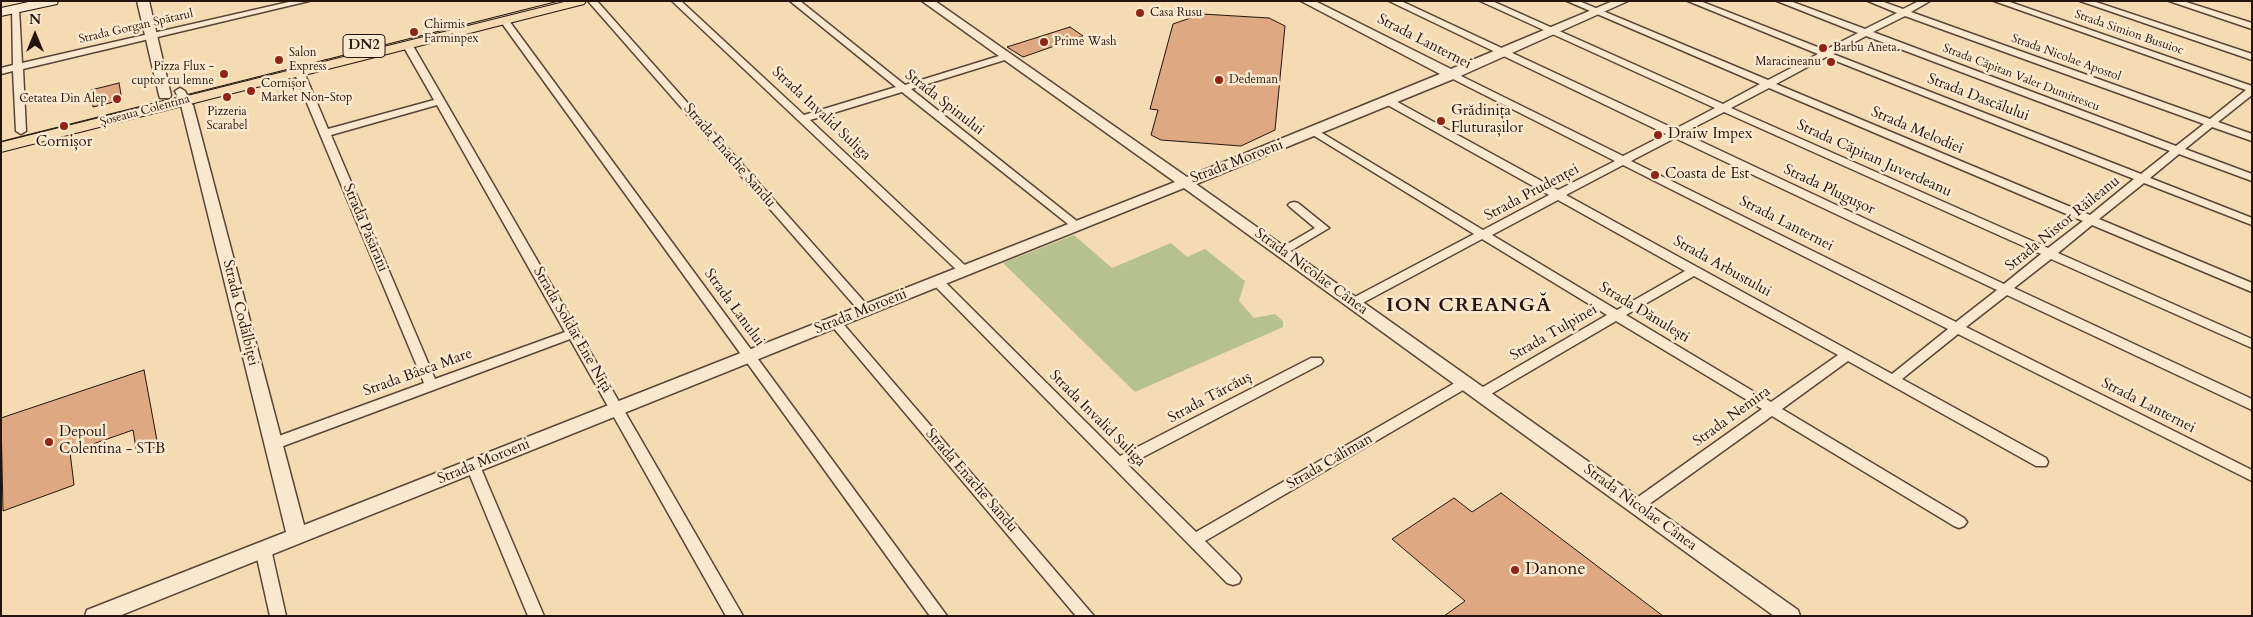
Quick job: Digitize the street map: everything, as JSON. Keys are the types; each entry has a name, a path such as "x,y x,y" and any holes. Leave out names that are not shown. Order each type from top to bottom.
{"main road":[{"path":"1,12 52,1"},
{"name":"Șoseaua Colentina","path":"1,147 548,1"},
{"name":"Șoseaua Colentina","path":"1,136 177,100 299,72 579,1"}],"street":[{"name":"Strada Codălbiței","path":"143,1 151,37 177,100 273,444 296,536"},
{"name":"Strada Gorgan Spătarul","path":"1,71 305,1"},
{"name":"Strada Enache Sandu","path":"592,1 865,310"},
{"name":"Strada Invalid Suliga","path":"676,1 965,271"},
{"name":"Strada Spinului","path":"794,1 902,89 1077,226"},
{"name":"Strada Nicolae Cânea","path":"927,1 1283,251 1790,616"},
{"name":"Strada Lanternei","path":"1306,1 2252,476"},
{"name":"Strada Plugușor","path":"1393,1 2252,405"},
{"name":"Strada Căpitan Juverdeanu","path":"1484,1 2252,344"},
{"name":"Strada Melodiei","path":"1571,1 2252,288"},
{"name":"Strada Moroeni","path":"95,616 1313,132 1452,75 1623,1"},
{"name":"Strada Dascălului","path":"1692,1 2252,222"},
{"name":"Strada Căpitan Valer Dumitrescu","path":"1781,1 2252,178"},
{"name":"Strada Nicolae Apostol","path":"1872,1 2252,138"},
{"name":"Strada Prudenței","path":"1353,303 1725,109 1926,1"},
{"name":"Strada Simion Busuioc","path":"1998,1 2252,89"},
{"path":"2084,1 2252,57"},
{"path":"2173,1 2252,26"},
{"path":"15,9 21,131"},
{"name":"Strada Lanului","path":"504,20 939,616"},
{"name":"Strada Soldat Ene Niță","path":"408,44 735,616"},
{"path":"803,120 1005,57"},
{"name":"Strada Păsărani","path":"299,72 431,385"},
{"name":"Strada Nistor Răileanu","path":"1892,380 2007,290 2252,89"},
{"path":"325,133 440,101"},
{"name":"Strada Arbustului","path":"1388,101 2041,462"},
{"name":"Strada Dănulești","path":"1313,132 1959,522"},
{"path":"1283,251 1323,228 1322,225 1294,205"},
{"name":"Strada Tulpinei","path":"1481,394 1694,270"},
{"name":"Strada Invalid Suliga","path":"938,282 1234,579"},
{"name":"Strada Enache Sandu","path":"836,322 1086,616"},
{"name":"Strada Bâsca Mare","path":"273,444 574,333"},
{"name":"Strada Nemira","path":"1636,506 1847,355"},
{"name":"Strada Tărcăuș","path":"1119,463 1316,361"},
{"name":"Strada Căliman","path":"1195,540 1465,383"},
{"path":"473,466 536,616"},
{"path":"263,549 278,616"}],"green space":[{"path":"1074,235 1112,268 1171,243 1187,257 1205,249 1245,281 1239,301 1254,318 1275,314 1283,321 1283,327 1135,392 1003,263"}],"building":[{"name":"Dedeman","path":"1202,14 1269,18 1285,26 1275,130 1241,146 1161,140 1151,135 1158,110 1150,109 1173,24"},
{"name":"Prime Wash","path":"1070,27 1083,36 1023,57 1007,47"},
{"path":"119,83 122,100 93,107 91,90"},
{"name":"Depoul Colentina - STB","path":"144,370 158,446 137,454 133,430 70,452 74,485 3,511 1,418"},
{"name":"Danone","path":"1501,493 1663,616 1444,616 1465,601 1392,539 1454,498 1472,512"}],"tram line":[{"path":"1,142 566,1"}],"place":[{"name":"Casa Rusu","path":"1140,13"},
{"name":"Chirmis Farminpex","path":"414,32"},
{"name":"Prime Wash","path":"1044,42"},
{"name":"Barbu Aneta.","path":"1823,48"},
{"name":"Salon Express","path":"279,60"},
{"name":"Maracineanu","path":"1831,62"},
{"name":"Pizza Flux - cuptor cu lemne","path":"224,74"},
{"name":"Dedeman","path":"1219,80"},
{"name":"Cornișor Market Non-Stop","path":"251,91"},
{"name":"Pizzeria Scarabel","path":"227,97"},
{"name":"Cetatea Din Alep","path":"117,99"},
{"name":"Grădinița Fluturașilor","path":"1441,121"},
{"name":"Cornișor","path":"64,126"},
{"name":"Draiw Impex","path":"1658,135"},
{"name":"Coasta de Est","path":"1655,175"},
{"name":"Depoul Colentina - STB","path":"49,442"},
{"name":"Danone","path":"1515,570"}],"district":[{"name":"ION CREANGĂ","path":"1469,306"}]}
